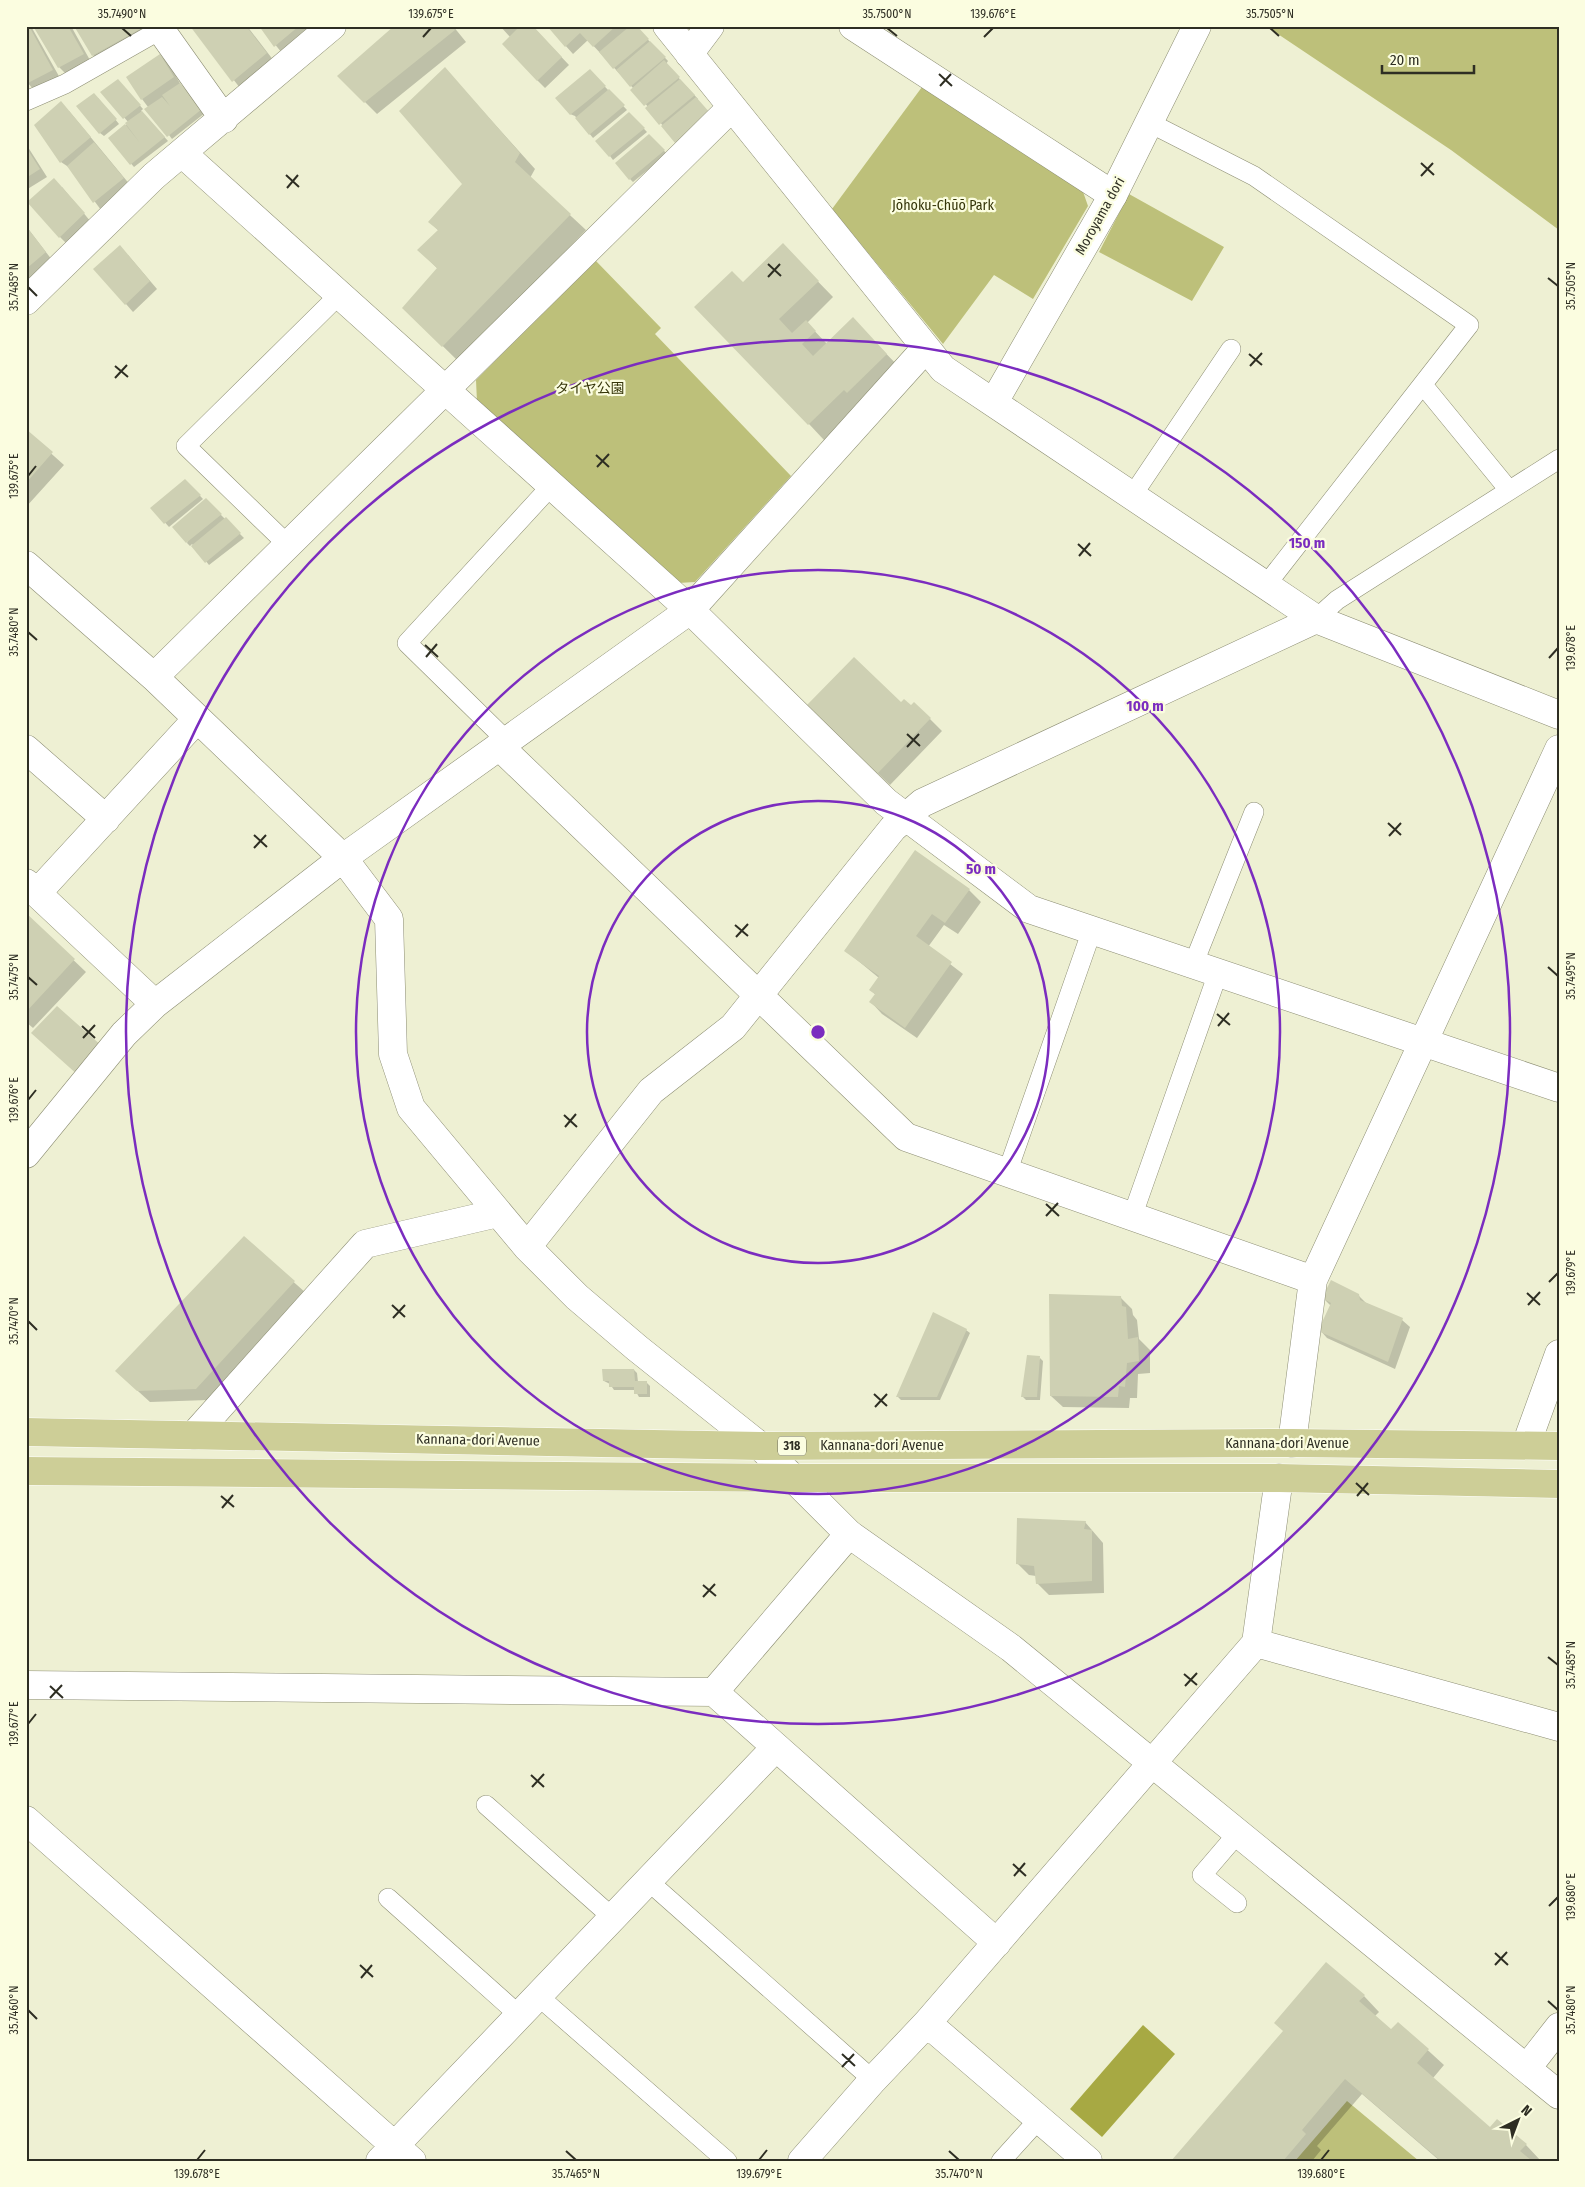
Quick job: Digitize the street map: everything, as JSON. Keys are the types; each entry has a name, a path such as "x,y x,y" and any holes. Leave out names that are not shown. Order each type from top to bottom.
{"main road":[{"name":"Kannana-dori Avenue","path":"26,1432 760,1446 1292,1443 1559,1446"},
{"path":"26,1471 793,1478 1279,1478 1559,1484"}],"street":[{"path":"26,301 154,176 224,119 332,26"},
{"path":"667,26 943,369 1316,619 1559,715"},
{"path":"689,54 710,26"},
{"path":"854,26 1113,195"},
{"name":"Moroyama dori","path":"994,402 1113,195 1197,26"},
{"path":"162,28 224,119"},
{"path":"154,677 732,107"},
{"path":"182,153 690,610 886,802 1029,909 1559,1088"},
{"path":"26,1154 124,1034 156,1004 343,858 690,610 926,348"},
{"path":"26,565 154,677 343,858 389,919 392,1054 411,1108 527,1247 577,1297 637,1348 760,1446 826,1509 833,1521 1011,1648 1559,2095"},
{"path":"527,1247 651,1091 733,1027 893,828 904,817 922,804 1316,619"},
{"path":"156,1004 32,888 106,819 197,719"},
{"path":"503,744 759,997 906,1138 1313,1280"},
{"path":"26,749 106,819"},
{"path":"1292,1443 1313,1280 1559,750"},
{"path":"194,1434 365,1244 498,1213"},
{"path":"1526,1445 1559,1354"},
{"path":"802,2161 873,2080 927,2023 1256,1643 1279,1478"},
{"path":"714,1692 849,1534"},
{"path":"1256,1643 1559,1727"},
{"path":"26,1686 714,1692 997,1942"},
{"path":"26,1820 395,2156 528,2005 776,1747"},
{"path":"927,2023 1088,2161"},
{"path":"1527,2068 1559,2027"}],"lane":[{"path":"26,101 65,84 162,28"},
{"path":"1148,122 1254,176 1469,325 1266,585"},
{"path":"288,545 186,446 339,294"},
{"path":"1132,496 1231,349"},
{"path":"1423,385 1509,490"},
{"path":"1316,619 1337,600 1559,459"},
{"path":"503,744 407,643 552,485"},
{"path":"1132,1217 1205,969 1254,812"},
{"path":"1006,1173 1092,930"},
{"path":"486,1805 612,1917"},
{"path":"1237,1903 1202,1875 1238,1833"},
{"path":"647,1880 873,2080"},
{"path":"388,1898 727,2161"},
{"path":"1001,2161 1039,2119"}],"green space":[{"path":"1266,26 1559,26 1559,230 1451,150"},
{"name":"Jōhoku-Chūō Park","path":"922,87 1081,186 1088,206 1033,299 994,275 943,344 832,209"},
{"path":"1129,194 1224,247 1192,301 1099,252"},
{"name":"タイヤ公園","path":"596,261 661,328 655,334 791,476 695,582 678,583 477,402 476,380"},
{"path":"1347,2101 1419,2161 1295,2161"}],"shaded area":[{"path":"1143,2025 1175,2054 1102,2137 1070,2109"}],"building":[{"path":"26,26 29,26 53,70 26,84"},
{"path":"33,26 68,26 84,54 58,68"},
{"path":"74,26 140,26 142,28 92,56"},
{"path":"190,26 246,26 267,53 232,82"},
{"path":"259,26 299,26 274,47"},
{"path":"394,26 452,26 455,30 364,103 337,76"},
{"path":"520,26 533,26 562,57 537,81 502,44"},
{"path":"547,26 616,26 593,47 580,33 565,47"},
{"path":"630,26 637,26 649,39 613,69 599,52"},
{"path":"650,41 666,57 630,87 616,70"},
{"path":"160,54 174,77 141,100 126,77"},
{"path":"664,60 680,77 644,106 630,90"},
{"path":"445,67 520,153 515,162 571,214 442,347 402,308 437,268 417,250 438,230 428,222 462,184 399,111"},
{"path":"590,69 606,86 570,115 555,98"},
{"path":"118,79 141,105 123,119 100,92"},
{"path":"680,79 695,95 659,125 645,108"},
{"path":"180,83 202,109 167,137 144,109 162,97 170,106 162,95"},
{"path":"609,89 625,105 589,135 575,118"},
{"path":"94,93 117,119 99,134 76,106"},
{"path":"696,97 711,114 675,143 661,126"},
{"path":"61,101 91,137 60,163 34,125"},
{"path":"142,111 165,137 130,165 108,138 125,124 140,143 125,123"},
{"path":"629,112 645,128 609,157 595,141"},
{"path":"649,134 665,150 629,180 615,163"},
{"path":"94,142 124,178 93,203 67,166"},
{"path":"26,147 40,169 26,178"},
{"path":"54,178 85,213 59,238 27,202"},
{"path":"26,226 46,252 26,269"},
{"path":"783,243 819,281 779,319 792,333 806,320 816,331 802,344 813,356 853,317 887,354 847,393 844,390 808,425 694,307 732,271 743,282"},
{"path":"120,245 150,281 125,305 93,269"},
{"path":"26,429 53,452 26,483"},
{"path":"185,479 201,495 164,524 150,508"},
{"path":"206,498 222,514 186,543 172,527"},
{"path":"226,517 241,533 205,563 191,546"},
{"path":"854,657 901,702 904,699 911,705 914,702 931,718 877,774 806,706"},
{"path":"915,850 970,889 945,923 932,914 916,936 952,962 905,1028 869,1002 875,994 869,990 879,976 844,951"},
{"path":"26,913 75,959 26,1012"},
{"path":"57,1006 103,1047 79,1076 31,1033"},
{"path":"244,1236 295,1281 196,1389 137,1391 115,1371"},
{"path":"1331,1280 1359,1294 1360,1300 1403,1318 1388,1362 1318,1331 1331,1303 1322,1298"},
{"path":"1049,1294 1121,1296 1122,1306 1126,1307 1128,1339 1138,1337 1139,1361 1127,1363 1125,1387 1119,1386 1118,1397 1050,1396"},
{"path":"933,1312 967,1329 937,1397 896,1397"},
{"path":"1027,1355 1040,1356 1037,1397 1021,1397"},
{"path":"602,1369 634,1369 635,1381 647,1381 647,1394 634,1394 634,1387 609,1387 609,1381 603,1381"},
{"path":"1017,1518 1086,1521 1084,1529 1092,1530 1092,1581 1036,1584 1034,1566 1016,1564"},
{"path":"1326,1962 1365,1995 1359,2001 1391,2029 1398,2022 1429,2049 1417,2063 1490,2127 1497,2119 1527,2144 1520,2151 1532,2161 1441,2161 1345,2079 1302,2130 1306,2134 1283,2161 1171,2161 1283,2031 1274,2023"}]}
